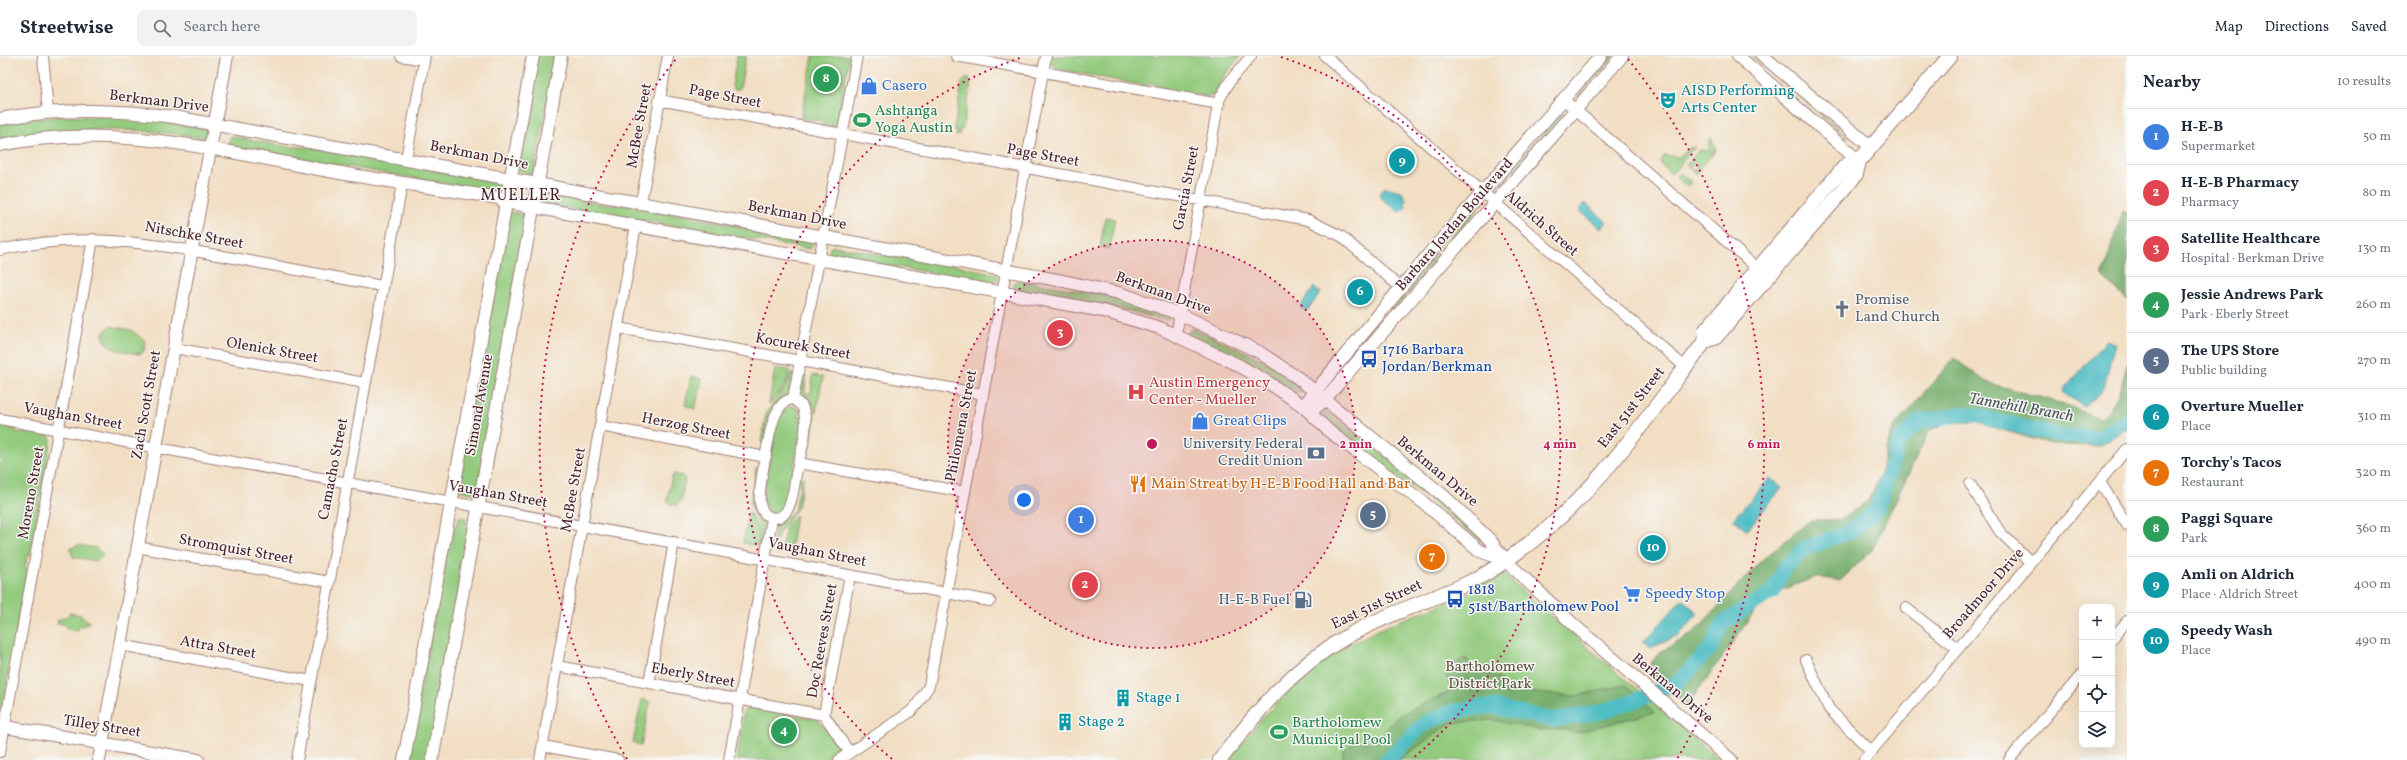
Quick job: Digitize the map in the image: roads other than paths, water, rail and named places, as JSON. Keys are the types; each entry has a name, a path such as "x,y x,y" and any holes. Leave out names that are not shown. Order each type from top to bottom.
{"main road":[{"name":"East 51st Street","path":"1220,760 1268,699 1287,680 1325,649 1366,626 1468,584 1544,532 1620,452 1706,340 1716,338 1856,174 1859,162 1950,56"},
{"name":"East 51st Street","path":"1706,340 1705,331 1757,268 1846,165 1859,162"}],"street":[{"path":"43,56 48,112"},
{"name":"Zach Scott Street","path":"99,760 227,56"},
{"path":"401,56 424,58 406,159"},
{"name":"Simond Avenue","path":"404,760 533,56"},
{"name":"Simond Avenue","path":"432,760 561,56"},
{"name":"McBee Street","path":"641,202 668,56"},
{"path":"793,399 857,56"},
{"path":"956,56 1219,104"},
{"name":"Philomena Street","path":"839,760 910,712 923,698 932,676 964,492 1003,292 1046,56"},
{"name":"Garcia Street","path":"1176,335 1219,104 1225,88 1251,56"},
{"name":"Aldrich Street","path":"1325,56 1494,204 1685,367"},
{"name":"Barbara Jordan Boulevard","path":"1306,409 1314,391 1400,288 1601,56"},
{"name":"Barbara Jordan Boulevard","path":"1306,409 1325,399 1622,56"},
{"path":"1738,56 1859,162"},
{"path":"1763,56 1871,147"},
{"path":"1563,99 1757,268"},
{"name":"Page Street","path":"659,100 1308,220 1320,224 1341,236 1400,288"},
{"name":"Berkman Drive","path":"0,119 48,112 81,110 143,113 406,159 448,169 641,202 1007,270 1119,293 1180,314 1259,352 1325,399 1445,497 1490,540 1505,560 1643,685 1731,760"},
{"name":"Berkman Drive","path":"0,145 60,136 110,136 141,138 402,184 444,188 498,198 506,202 820,258 1103,311 1176,335 1238,365 1306,409 1330,432 1424,504 1480,551 1505,560"},
{"name":"Camacho Street","path":"296,760 382,286 402,184"},
{"name":"McBee Street","path":"540,760 636,226"},
{"name":"Nitschke Street","path":"0,250 43,242 93,239 143,242 382,286"},
{"name":"Moreno Street","path":"0,752 2,727 59,430 93,239"},
{"name":"Kocurek Street","path":"618,328 983,394"},
{"name":"Olenick Street","path":"174,348 365,383"},
{"path":"793,399 802,406 805,414 806,425 790,504 780,516 772,518 766,516 760,503 766,457 775,414 783,403 793,399"},
{"name":"Vaughan Street","path":"0,419 850,574 990,601"},
{"name":"Herzog Street","path":"600,426 766,457"},
{"name":"Broadmoor Drive","path":"1864,760 1957,648 2127,449"},
{"path":"798,463 964,492"},
{"path":"2100,482 2127,525"},
{"path":"1970,484 2000,532 2031,562"},
{"path":"729,760 764,571 772,518"},
{"path":"649,683 674,542"},
{"name":"Stromquist Street","path":"137,547 329,582"},
{"name":"Doc Reeves Street","path":"850,574 824,715 850,753"},
{"path":"1906,608 1957,648"},
{"path":"2115,635 2127,621"},
{"name":"Attra Street","path":"120,645 311,681"},
{"path":"1806,660 1829,709 1872,752"},
{"name":"Eberly Street","path":"557,666 824,715"},
{"path":"2009,760 2080,676"},
{"name":"Tilley Street","path":"2,727 198,760"},
{"path":"543,746 618,760"}],"water":[{"path":"1385,187 1401,191 1406,199 1405,204 1407,206 1400,213 1380,197 1379,194"},
{"path":"1585,203 1607,222 1601,229 1579,210"},
{"path":"1314,287 1318,292 1321,292 1307,311 1300,307"},
{"path":"2107,340 2115,343 2104,388 2084,407 2062,392"},
{"path":"1770,478 1782,488 1747,530 1733,519"},
{"path":"1682,599 1698,613 1680,634 1650,649 1643,643"}],"waterway":[{"name":"Tannehill Branch","path":"1387,760 1425,723 1451,712 1481,707 1494,707 1553,720 1600,712 1637,700 1677,683 1711,648 1723,623 1774,591 1784,568 1804,549 1853,530 1877,509 1899,442 1918,422 1967,413 2055,435 2098,438 2127,420"}],"place":[{"name":"Paggi Square","path":"826,79"},
{"name":"Casero","path":"869,86"},
{"name":"AISD Performing Arts Center","path":"1668,100"},
{"name":"Ashtanga Yoga Austin","path":"862,120"},
{"name":"Amli on Aldrich","path":"1402,161"},
{"name":"Overture Mueller","path":"1360,292"},
{"name":"Promise Land Church","path":"1842,309"},
{"name":"Satellite Healthcare","path":"1060,333"},
{"name":"1716 Barbara Jordan/Berkman","path":"1369,359"},
{"name":"Austin Emergency Center - Mueller","path":"1136,392"},
{"name":"Great Clips","path":"1200,421"},
{"name":"University Federal Credit Union","path":"1316,453"},
{"name":"Main Streat by H-E-B Food Hall and Bar","path":"1138,484"},
{"name":"The UPS Store","path":"1373,515"},
{"name":"H-E-B","path":"1081,520"},
{"name":"Speedy Wash","path":"1653,548"},
{"name":"Torchy's Tacos","path":"1432,557"},
{"name":"H-E-B Pharmacy","path":"1085,585"},
{"name":"Speedy Stop","path":"1632,594"},
{"name":"1818 51st/Bartholomew Pool","path":"1455,599"},
{"name":"H-E-B Fuel","path":"1303,600"},
{"name":"Stage 1","path":"1123,698"},
{"name":"Stage 2","path":"1065,722"},
{"name":"Jessie Andrews Park","path":"784,731"},
{"name":"Bartholomew Municipal Pool","path":"1279,732"}],"district":[{"name":"MUELLER","path":"521,196"}],"park label":[{"name":"Bartholomew District Park","path":"1490,676"}]}
